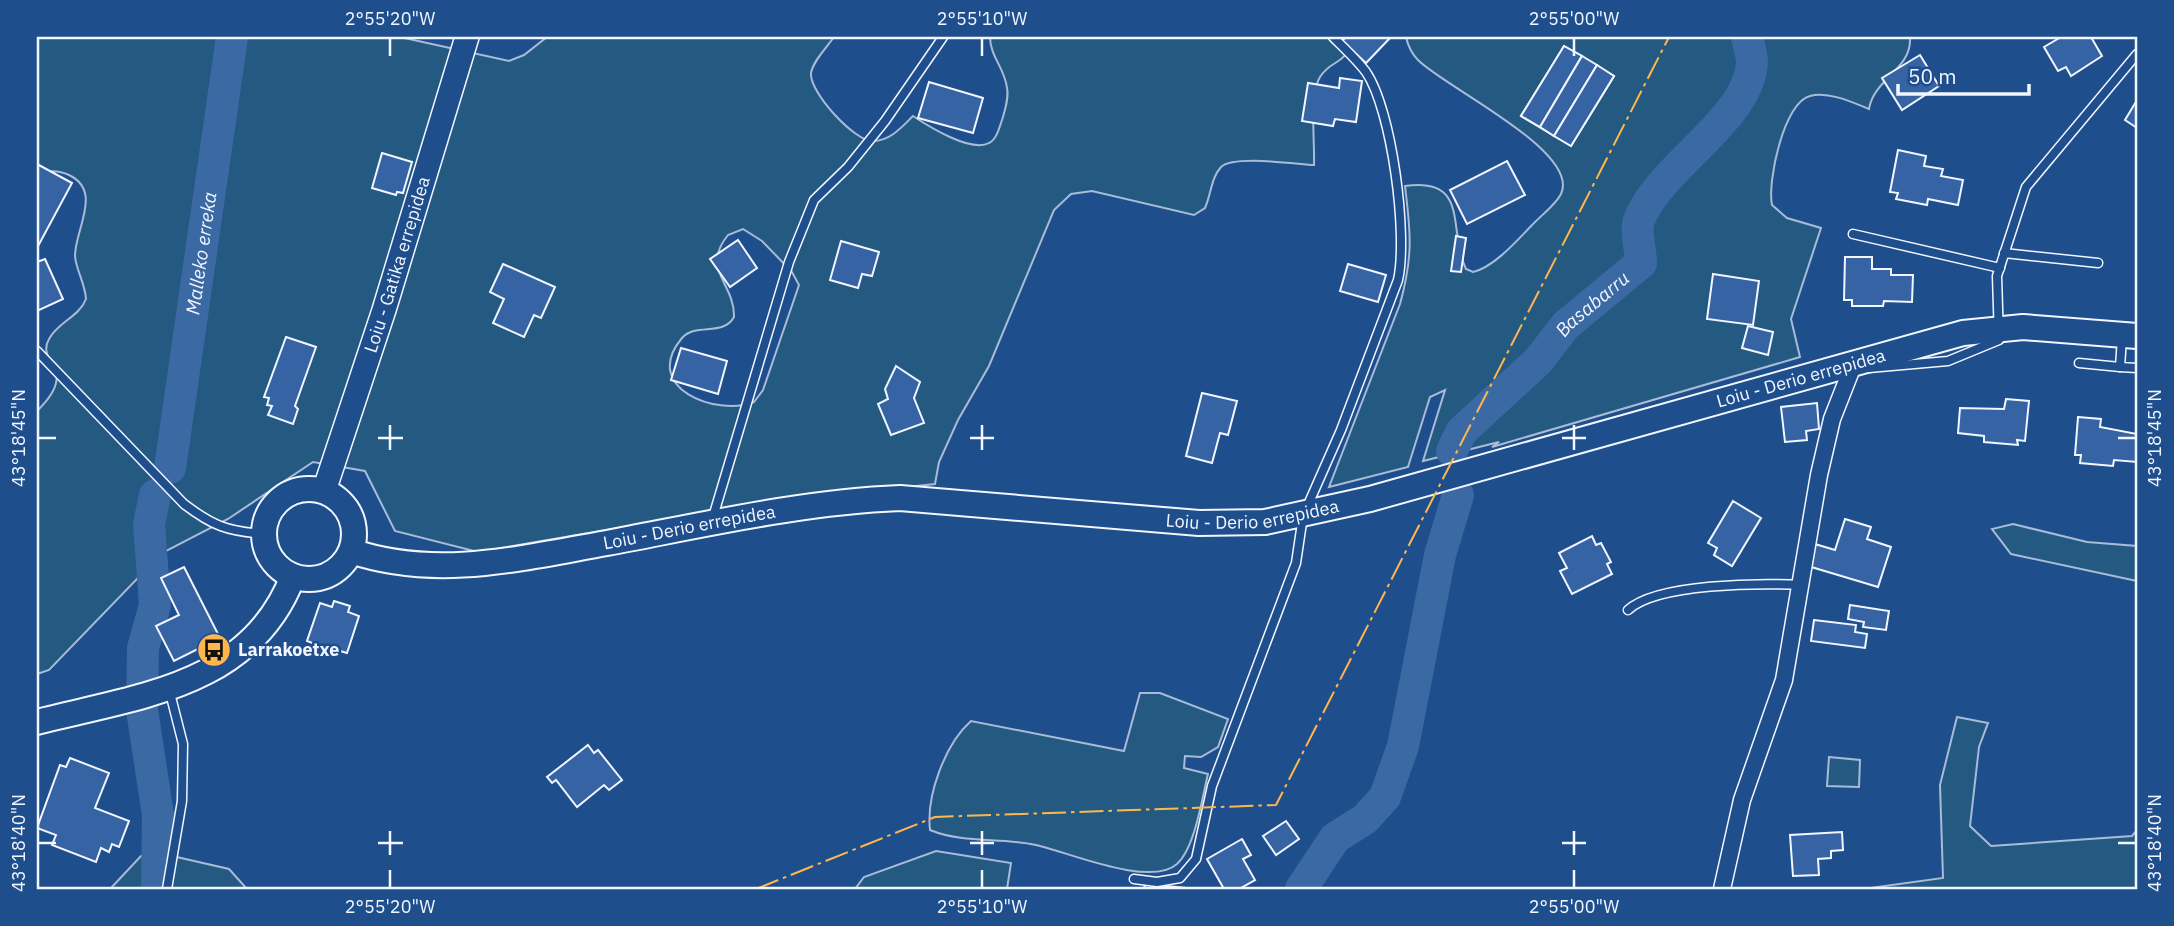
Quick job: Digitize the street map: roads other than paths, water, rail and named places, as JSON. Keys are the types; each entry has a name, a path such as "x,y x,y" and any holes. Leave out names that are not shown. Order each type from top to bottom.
{"main road":[{"name":"Loiu - Derio errepidea","path":"351,551 406,565 453,567 491,564 859,500 900,498 1199,523 1265,522 1303,516 1963,333 1999,328 2055,328 2130,336"},
{"path":"310,488 324,491 344,505 350,515 354,527 351,551 333,572 307,579 293,576 271,560 263,534 272,507 283,497 310,488"},
{"path":"37,722 197,678 242,650 274,615 293,576"}],"street":[{"name":"Loiu - Gatika errepidea","path":"324,491 384,310 467,37"},
{"path":"1722,889 1742,800 1784,680 1819,475 1832,419 1854,363"}],"lane":[{"path":"711,524 789,262 814,200 848,167 885,121 943,37"},
{"path":"1134,879 1157,882 1181,878 1196,859 1212,786 1296,563 1303,516 1370,356 1398,280 1403,258 1395,173 1376,91 1366,72 1333,37"},
{"path":"1999,328 1996,294 2000,268 2026,187 2137,54"},
{"path":"1853,234 2000,268"},
{"path":"2004,253 2098,263"},
{"path":"2120,367 2130,336"},
{"path":"37,351 184,504 210,524 231,531 263,534"},
{"path":"2080,363 2137,368"},
{"path":"1628,610 1639,600 1705,587 1802,584"},
{"path":"161,690 183,744 182,800 167,889"}],"waterway":[{"name":"Malleko erreka","path":"170,468 232,37"},
{"name":"Basabarru","path":"1452,451 1461,432 1538,361 1566,325 1641,263 1639,220 1665,181 1736,104 1747,84 1752,63 1747,37"},
{"name":"Malleko erreka","path":"155,495 149,524 155,605 143,648 142,710 158,815 157,884"},
{"name":"Basabarru","path":"1301,889 1335,838 1365,819 1385,797 1403,746 1440,555 1458,495"}],"place":[{"name":"Larrakoetxe","path":"214,650"}]}
